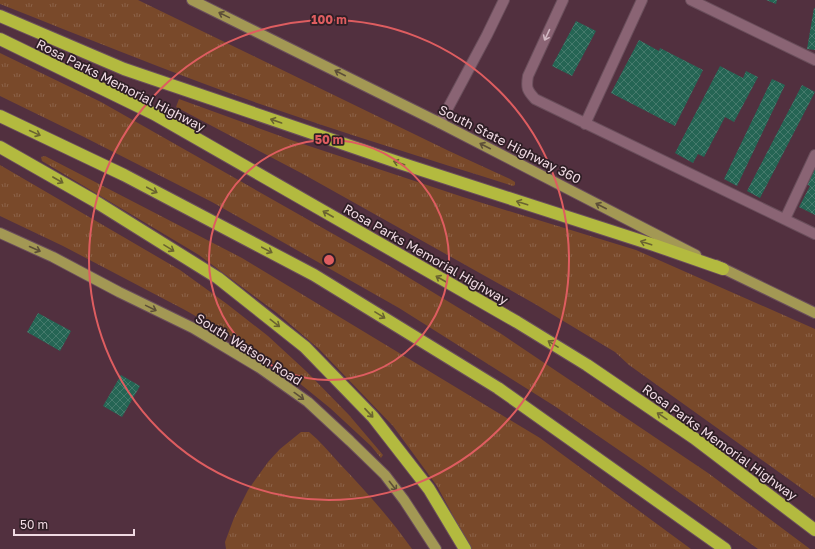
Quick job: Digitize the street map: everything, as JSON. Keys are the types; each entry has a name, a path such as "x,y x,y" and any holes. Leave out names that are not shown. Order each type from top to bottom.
{"highway":[{"path":"0,16 124,69 400,163 654,245 723,269"},
{"name":"Rosa Parks Memorial Highway","path":"0,39 154,114 517,322 587,365 694,438 815,530"},
{"path":"0,116 124,175 314,275 498,388 725,549"},
{"path":"0,147 93,200 218,278 305,347 373,417 428,489 465,549"}],"main road":[{"name":"South State Highway 360","path":"192,0 440,123 723,269 815,313"},
{"name":"South Watson Road","path":"0,233 193,328 260,368 302,398 350,441 385,476 404,500 436,549"}],"street":[{"path":"440,123 504,0"},
{"path":"563,0 528,76 526,85 529,92 535,99 815,234"},
{"path":"585,124 642,0"},
{"path":"691,0 815,60"},
{"path":"785,220 815,155"}],"green space":[{"path":"0,0 138,0 449,151 510,179 515,182 515,185 513,186 291,115 129,55 0,4"},
{"path":"0,53 101,102 388,265 500,333 708,473 810,549 758,549 645,468 556,407 399,308 212,202 0,96"},
{"path":"179,99 294,141 463,197 636,250 815,329 815,498 629,365 615,352 535,304 303,174 176,107"},
{"path":"45,156 242,258 540,438 691,549 471,549 437,486 393,426 319,349 277,313 199,255 42,161 41,157"},
{"path":"0,165 180,270 227,304 268,336 307,372 349,415 383,455 381,458 371,446 330,408 293,378 245,344 185,310 63,246 0,216"},
{"path":"301,432 309,432 321,443 377,504 412,549 226,549 225,542 234,518 248,490 268,462 280,449"}],"building":[{"path":"766,0 777,0 776,4"},
{"path":"815,8 815,50 807,49"},
{"path":"576,21 596,31 572,76 552,66"},
{"path":"639,40 659,51 660,48 703,70 675,126 611,93"},
{"path":"720,66 743,78 746,71 758,77 734,122 725,117 704,157 698,154 693,163 675,153"},
{"path":"772,79 785,85 737,186 724,179"},
{"path":"802,85 815,92 760,198 747,191"},
{"path":"815,166 815,215 799,207 810,186 806,184"},
{"path":"38,313 71,331 60,351 27,332"},
{"path":"121,375 140,386 122,417 103,406"}]}
